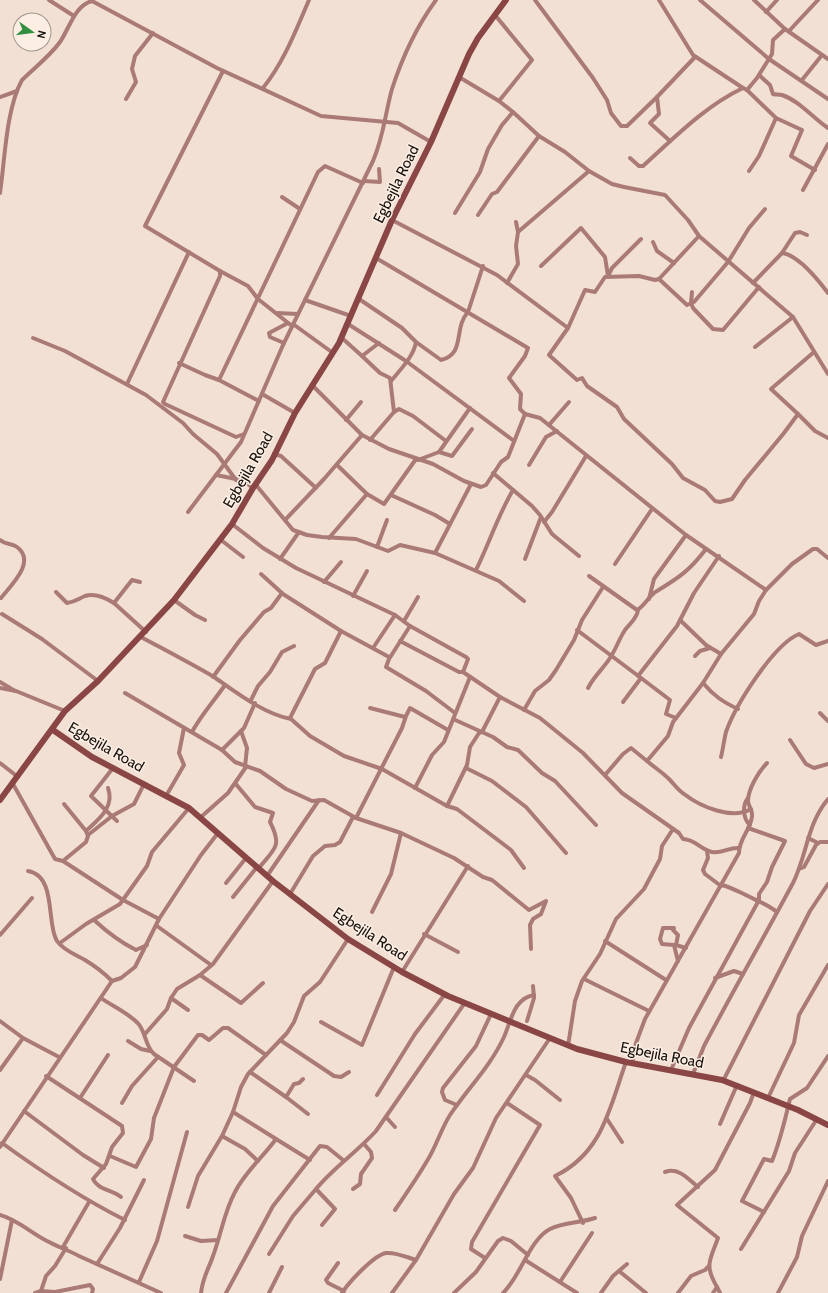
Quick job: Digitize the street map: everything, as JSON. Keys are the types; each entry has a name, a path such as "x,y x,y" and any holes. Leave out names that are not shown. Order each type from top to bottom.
{"street":[{"path":"49,0 74,16"},
{"path":"0,193 12,109 22,80 60,43 74,16 86,2 92,0 223,71 263,88 321,116 398,123 431,142"},
{"path":"263,88 282,58 309,0"},
{"path":"188,512 241,442 291,324 298,314 364,182 379,148 392,89 421,23 436,0"},
{"name":"Egbejila Road","path":"506,0 478,38 459,77 431,142 392,220 352,316 334,354 312,385 295,413 274,454 232,524 174,600 146,632 98,681 65,711 53,730 83,752 190,808 202,817 257,868 348,939 402,972 464,1004 568,1046 629,1062 693,1074 737,1085 827,1123"},
{"path":"535,0 597,84 607,100 611,113 621,126 627,126 695,57"},
{"path":"659,0 695,57 745,89 776,118 802,130 790,156 815,170"},
{"path":"700,0 769,59 828,99"},
{"path":"754,0 787,30 828,59"},
{"path":"766,12 777,0"},
{"path":"630,158 640,167 721,100 745,89 759,76 769,59 773,49 773,40 787,30 818,0"},
{"path":"495,15 532,60 499,101"},
{"path":"126,99 136,82 132,69 135,56 153,33"},
{"path":"802,80 822,55"},
{"path":"223,71 145,226 248,286 258,299 334,354"},
{"path":"759,76 770,86 773,94 780,94 788,98 828,128"},
{"path":"459,77 499,101 514,112 539,136 565,152 589,171 612,184 666,195 688,220 699,236 793,317 805,334 828,374"},
{"path":"0,97 17,91"},
{"path":"657,97 659,114 650,123 670,141"},
{"path":"455,213 480,172 488,149 502,125 514,112"},
{"path":"749,171 759,156 776,118"},
{"path":"478,215 492,194 496,192 539,136"},
{"path":"803,190 826,153 828,144"},
{"path":"220,380 318,172 325,166 364,182 380,182 379,169"},
{"path":"518,232 589,171"},
{"path":"282,197 300,209"},
{"path":"659,279 687,305 694,302 728,262 749,228 765,209"},
{"path":"392,220 483,266 507,282 568,328"},
{"path":"507,282 518,264 516,246 518,232 516,222"},
{"path":"541,266 581,228 605,257 608,276"},
{"path":"753,283 782,253 795,233 800,232 807,235"},
{"path":"699,236 659,279 655,280 639,276 608,276 603,279 595,292 585,290 568,328 549,355 577,380 582,378 587,386 617,407 624,419 672,464 683,478 705,490 715,501 720,502 732,499 745,480 798,414"},
{"path":"608,276 612,268 641,239"},
{"path":"653,242 657,251 674,263"},
{"path":"127,384 189,252"},
{"path":"782,253 788,254 806,268 828,293"},
{"path":"376,258 528,348 525,356 509,378 521,394 520,408 525,414 540,418 686,535 719,556 766,590"},
{"path":"359,299 402,328 416,342 441,360 449,358 454,353 463,317 468,312 483,266"},
{"path":"220,271 220,276 163,397 165,404 236,437 244,434"},
{"path":"692,292 691,303 713,329 723,330 759,287"},
{"path":"305,300 352,316"},
{"path":"276,312 298,314"},
{"path":"755,347 793,317"},
{"path":"284,343 276,340 268,333 291,324"},
{"path":"348,324 407,361 470,408 490,425 514,441"},
{"path":"33,338 65,351 146,395 183,422 193,434 217,454 236,480"},
{"path":"342,338 380,373 388,376 391,381 394,412"},
{"path":"391,381 407,361 415,348 416,342"},
{"path":"362,356 379,343"},
{"path":"814,352 771,389 815,431 828,438"},
{"path":"179,363 220,380 259,401"},
{"path":"312,385 346,420 362,435 370,440 417,460 433,464 471,484 481,487 486,485 500,462 508,457 525,414"},
{"path":"262,394 295,413"},
{"path":"346,420 360,402"},
{"path":"549,425 569,402"},
{"path":"439,452 470,408"},
{"path":"370,440 394,412 399,409 413,416 446,441"},
{"path":"336,465 366,494 384,504 417,460 439,452 452,456 472,429"},
{"path":"529,465 546,437 557,431"},
{"path":"285,520 316,488 362,435"},
{"path":"274,454 281,456 316,488"},
{"path":"544,522 552,512 586,456"},
{"path":"493,474 532,506 552,534 579,556"},
{"path":"216,475 245,482 254,487 293,530 307,535 329,538 356,539 388,551 400,546 436,553 499,581 524,601"},
{"path":"436,553 471,484"},
{"path":"476,570 490,542 505,503 513,490"},
{"path":"329,538 366,494"},
{"path":"391,495 435,515 450,524"},
{"path":"615,564 652,509"},
{"path":"525,559 541,517"},
{"path":"377,547 386,520"},
{"path":"232,524 280,559 324,582 395,615 410,626 468,659 463,672"},
{"path":"280,559 299,532"},
{"path":"649,599 654,579 686,535"},
{"path":"0,540 6,545 17,547 20,551 24,564 20,574 1,598"},
{"path":"221,540 243,557"},
{"path":"588,688 594,676 601,671 626,629 637,616 638,610 656,591 674,582 692,566 706,549"},
{"path":"647,761 668,736 676,718 704,683 721,654 754,614 758,601 766,590 792,564 813,549 816,549 828,558"},
{"path":"623,702 680,620 694,593 719,556"},
{"path":"324,582 341,562"},
{"path":"353,596 366,572"},
{"path":"261,574 282,594 341,631 389,658"},
{"path":"589,576 638,610"},
{"path":"114,603 132,580 140,582"},
{"path":"524,710 535,691 549,680 556,670 574,640 577,630 603,587"},
{"path":"56,592 67,603 89,595 108,599 146,632"},
{"path":"213,677 240,640 264,612 271,608 282,594"},
{"path":"404,621 418,596"},
{"path":"174,600 195,615 205,620"},
{"path":"2,614 47,642 98,681"},
{"path":"373,648 395,615"},
{"path":"680,620 710,648 721,654"},
{"path":"410,626 389,658 386,667 426,691 455,713"},
{"path":"577,630 670,700 666,714 676,718"},
{"path":"290,718 315,669 325,663 341,631"},
{"path":"721,757 726,732 750,685 775,654 797,635 802,635 816,645 828,641"},
{"path":"141,637 213,677 255,703 285,719 290,718 310,736 344,756 382,769 447,806 457,808 511,850 524,868"},
{"path":"400,641 459,672 463,672 500,697 540,718 583,753 622,793 673,829 683,838 688,839 707,851 715,853 732,847 739,848"},
{"path":"250,700 282,652 294,646"},
{"path":"695,656 700,651 710,648"},
{"path":"415,788 432,755 444,742 470,677"},
{"path":"0,682 16,691 65,711"},
{"path":"704,683 715,697 738,709"},
{"path":"192,732 201,717 209,709 225,685"},
{"path":"0,688 16,691"},
{"path":"125,692 222,750 235,762 245,767 260,771 286,789 312,801 324,800 355,818 401,833 454,858 492,880 528,910 546,902 540,914 533,919 530,925 532,949"},
{"path":"447,806 466,768 470,747 479,733 482,732 500,697"},
{"path":"222,750 241,731 255,703"},
{"path":"370,708 405,717"},
{"path":"290,894 313,856 325,846 335,845 340,842 382,769 410,708 448,730"},
{"path":"820,713 828,721"},
{"path":"453,720 482,732 507,747 518,750 542,772 555,781 596,825"},
{"path":"166,796 184,765 179,753 184,728"},
{"path":"0,800 53,730"},
{"path":"202,817 228,793 245,767 247,748 241,731"},
{"path":"790,740 806,764 814,768 828,764"},
{"path":"605,775 623,754 631,748 670,779 686,795 721,812 744,813 751,809"},
{"path":"0,763 18,777"},
{"path":"671,1070 689,1028 759,900 759,894 767,882 772,867 785,841 749,827 744,813 746,801 749,798 757,774 767,763"},
{"path":"113,768 91,796 117,821"},
{"path":"466,768 492,782 526,807 566,853"},
{"path":"233,897 277,846 277,836 270,822 273,813 255,808 235,783"},
{"path":"13,784 55,858 63,861 123,900 159,919"},
{"path":"87,833 112,816 134,804 144,784"},
{"path":"63,861 86,842 87,833 106,811 110,795 108,788"},
{"path":"583,1222 571,1198 555,1176 586,1153 607,1119 639,1033 649,1011 686,948 690,936 697,929 722,886 739,853 742,838 749,827 752,816 749,798"},
{"path":"693,1074 704,1046 799,869 815,818 828,799"},
{"path":"267,876 319,800"},
{"path":"64,804 87,833"},
{"path":"60,943 120,904 147,866 152,852 190,808"},
{"path":"568,1046 575,1001 584,979 600,954 616,919 644,889 660,859 662,846 673,829"},
{"path":"125,1220 89,1202 1,1145 46,1076 112,981 121,978 132,970 147,945 159,919 201,855 218,833"},
{"path":"372,912 391,874 401,833"},
{"path":"808,838 818,843"},
{"path":"799,869 804,867 818,843 824,841 828,842"},
{"path":"707,851 708,858 703,870 705,874 722,886 739,890 759,900 777,912"},
{"path":"804,853 810,855"},
{"path":"226,883 246,858"},
{"path":"402,972 424,934 468,866"},
{"path":"28,872 34,872 43,880 50,902 57,940 101,971 112,981"},
{"path":"145,1034 167,1008 171,998 178,989 200,975 211,965 273,881"},
{"path":"723,1081 810,911 828,884"},
{"path":"0,935 32,898"},
{"path":"94,920 112,936 136,950 147,945"},
{"path":"156,926 211,965"},
{"path":"678,961 674,945 662,944 660,939 663,928 674,928 673,930 678,935 676,945 686,948"},
{"path":"424,934 458,952"},
{"path":"188,1207 198,1176 222,1136 233,1112 243,1082 294,1022 304,996 320,982 348,939"},
{"path":"605,941 666,980"},
{"path":"768,1098 794,1043 800,1015 828,965"},
{"path":"321,1022 362,1045 394,967"},
{"path":"715,978 734,971 743,974"},
{"path":"200,975 242,1003 263,983"},
{"path":"584,979 649,1011"},
{"path":"527,1021 534,995 533,986"},
{"path":"377,1095 415,1034 445,994"},
{"path":"395,1210 427,1162 457,1106 476,1079 489,1065 511,1022 516,1007 525,997 534,995"},
{"path":"101,998 114,1008 133,1018 145,1034 150,1051"},
{"path":"171,998 188,1010"},
{"path":"269,1254 293,1216 329,1173 364,1144 386,1117 464,1004"},
{"path":"457,1106 445,1100 442,1092 476,1046 491,1014"},
{"path":"0,1021 23,1038 59,1057"},
{"path":"110,1156 136,1167 151,1139 154,1118 174,1067 198,1035 212,1039 223,1028 232,1030 266,1055"},
{"path":"0,1070 23,1038"},
{"path":"392,1293 416,1260 454,1194 473,1168 496,1118 550,1038"},
{"path":"280,1040 334,1076 341,1077 349,1072"},
{"path":"128,1041 150,1051 194,1081"},
{"path":"80,1098 108,1055"},
{"path":"764,1212 742,1201 764,1159 772,1162 777,1150 790,1099 807,1088 828,1056"},
{"path":"122,1102 132,1086 158,1057"},
{"path":"250,1072 308,1114"},
{"path":"526,1075 560,1100"},
{"path":"46,1076 122,1126 122,1133 104,1168 95,1176 94,1182 104,1189 116,1192 121,1196"},
{"path":"286,1097 294,1084 299,1083 303,1079"},
{"path":"720,1124 737,1085"},
{"path":"720,1293 712,1278 709,1266 710,1254 718,1238 677,1205 715,1170 750,1103 754,1092"},
{"path":"485,1258 471,1249 472,1242 540,1125 507,1103"},
{"path":"24,1110 83,1155 104,1168"},
{"path":"233,1112 310,1160"},
{"path":"386,1117 395,1127"},
{"path":"607,1119 622,1142"},
{"path":"741,1249 789,1171 799,1147 817,1119"},
{"path":"139,1282 157,1241 187,1132"},
{"path":"222,1136 245,1149 258,1161"},
{"path":"201,1293 202,1280 213,1256 235,1192 242,1180 276,1139"},
{"path":"353,1190 360,1184 361,1174 372,1158 371,1152 364,1144"},
{"path":"226,1293 273,1206 320,1146 323,1145 344,1160"},
{"path":"665,1172 673,1170 678,1171 698,1187"},
{"path":"97,1264 125,1220 144,1180"},
{"path":"778,1293 797,1257 802,1236 828,1181"},
{"path":"316,1189 335,1209 322,1225"},
{"path":"41,1291 46,1276 55,1266 89,1202"},
{"path":"0,1215 12,1220 48,1242 65,1248 79,1256 161,1293"},
{"path":"503,1293 518,1274 535,1244 549,1229 560,1225 583,1222 595,1218"},
{"path":"0,1279 12,1220"},
{"path":"560,1282 592,1233"},
{"path":"185,1236 201,1241 218,1240"},
{"path":"454,1293 476,1272 498,1241 503,1238 511,1241 528,1255"},
{"path":"338,1263 326,1280 328,1283 343,1292 375,1258 384,1253 393,1253 416,1260"},
{"path":"525,1260 577,1293"},
{"path":"602,1293 608,1282 627,1264"},
{"path":"678,1293 691,1276 705,1270 709,1266"},
{"path":"269,1293 282,1267"},
{"path":"619,1271 646,1293"},
{"path":"35,1293 41,1291 55,1292 90,1285 93,1289 92,1293"},
{"path":"713,1293 717,1287"}]}
